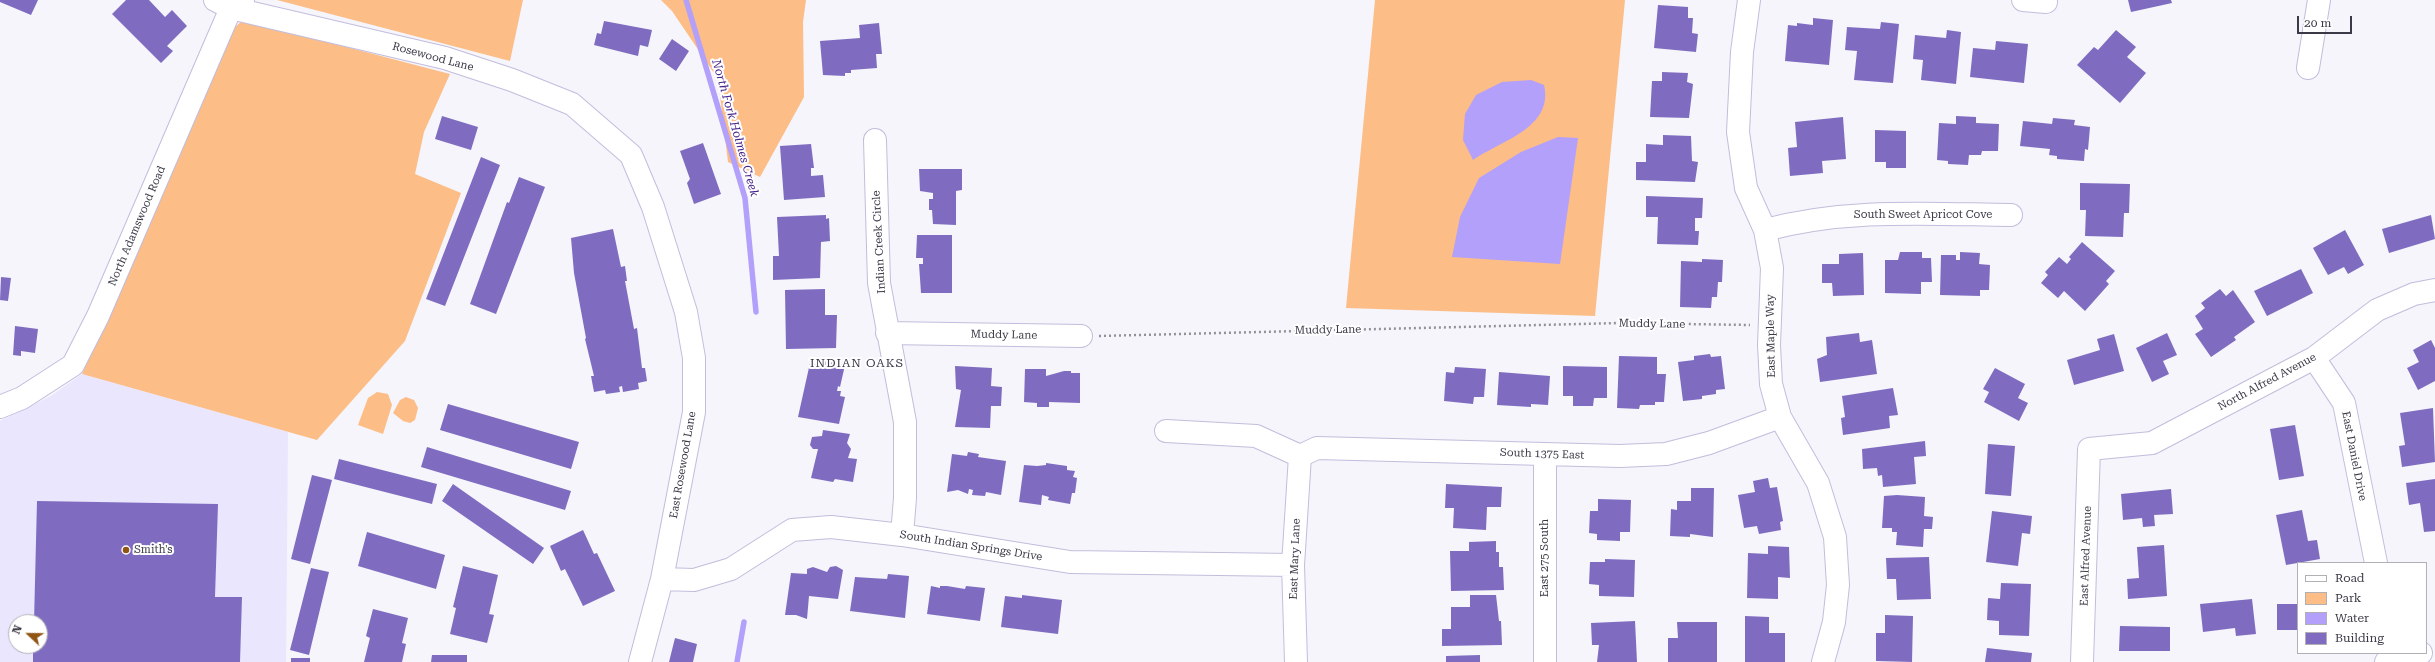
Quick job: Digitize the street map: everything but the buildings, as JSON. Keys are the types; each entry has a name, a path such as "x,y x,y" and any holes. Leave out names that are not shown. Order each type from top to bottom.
{"street":[{"name":"East Maple Way","path":"1749,0 1742,52 1738,132 1746,188 1765,230 1772,268 1769,325 1771,384 1780,417 1818,483 1835,537 1837,593 1834,622 1823,662"},
{"path":"2023,0 2046,2"},
{"path":"2308,68 2319,0"},
{"name":"Rosewood Lane","path":"230,3 445,58 512,80 572,104 631,155"},
{"name":"North Adamswood Road","path":"0,408 22,398 74,365 98,316 230,3"},
{"name":"Indian Creek Circle","path":"875,140 879,283 887,334 905,422 905,498 902,535"},
{"name":"East Rosewood Lane","path":"631,155 654,207 684,304 694,358 694,412 662,578 640,662"},
{"name":"South Sweet Apricot Cove","path":"1765,230 1808,219 1864,213 2011,215"},
{"name":"North Alfred Avenue","path":"2090,449 2152,443 2314,358 2377,310 2414,294 2435,290"},
{"name":"Muddy Lane","path":"887,334 1081,336"},
{"name":"East Daniel Drive","path":"2314,358 2344,403 2376,562"},
{"name":"South 1375 East","path":"1300,456 1317,448 1620,456 1666,454 1716,441 1780,417"},
{"path":"1166,431 1256,436 1300,456"},
{"name":"East Alfred Avenue","path":"2082,662 2090,449"},
{"name":"East 275 South","path":"1545,454 1545,662"},
{"name":"East Mary Lane","path":"1296,662 1293,565 1300,456"},
{"name":"South Indian Springs Drive","path":"662,578 694,580 731,569 792,530 832,527 902,535 1070,562 1293,565"},
{"path":"2392,659 2416,654"}],"path":[{"name":"Muddy Lane","path":"1081,336 1620,323 1769,325"}],"shaded area":[{"path":"82,374 288,432 286,662 0,662 0,421 51,396"}],"green space":[{"path":"277,0 523,0 510,61"},
{"path":"661,0 806,0 803,22 804,97 760,177 728,162 718,79 672,11"},
{"path":"1375,0 1625,0 1595,316 1346,308"},
{"path":"243,20 450,74 424,132 415,174 461,193 405,341 317,440 82,374 235,27"},
{"path":"377,392 388,394 392,405 383,434 358,425 368,398"},
{"path":"406,397 414,400 418,408 415,420 410,423 403,421 393,413 400,400"}],"water":[{"path":"1531,80 1544,85 1545,100 1541,112 1533,123 1522,132 1473,160 1463,140 1465,114 1476,95 1502,82"},
{"path":"1558,137 1578,138 1560,264 1452,257 1460,217 1479,178 1521,152"}],"waterway":[{"name":"North Fork Holmes Creek","path":"686,0 745,198 756,312"},
{"name":"North Fork Holmes Creek","path":"737,662 744,622"}],"place":[{"name":"Smith's","path":"126,550"}],"district":[{"name":"INDIAN OAKS","path":"857,363"}]}
